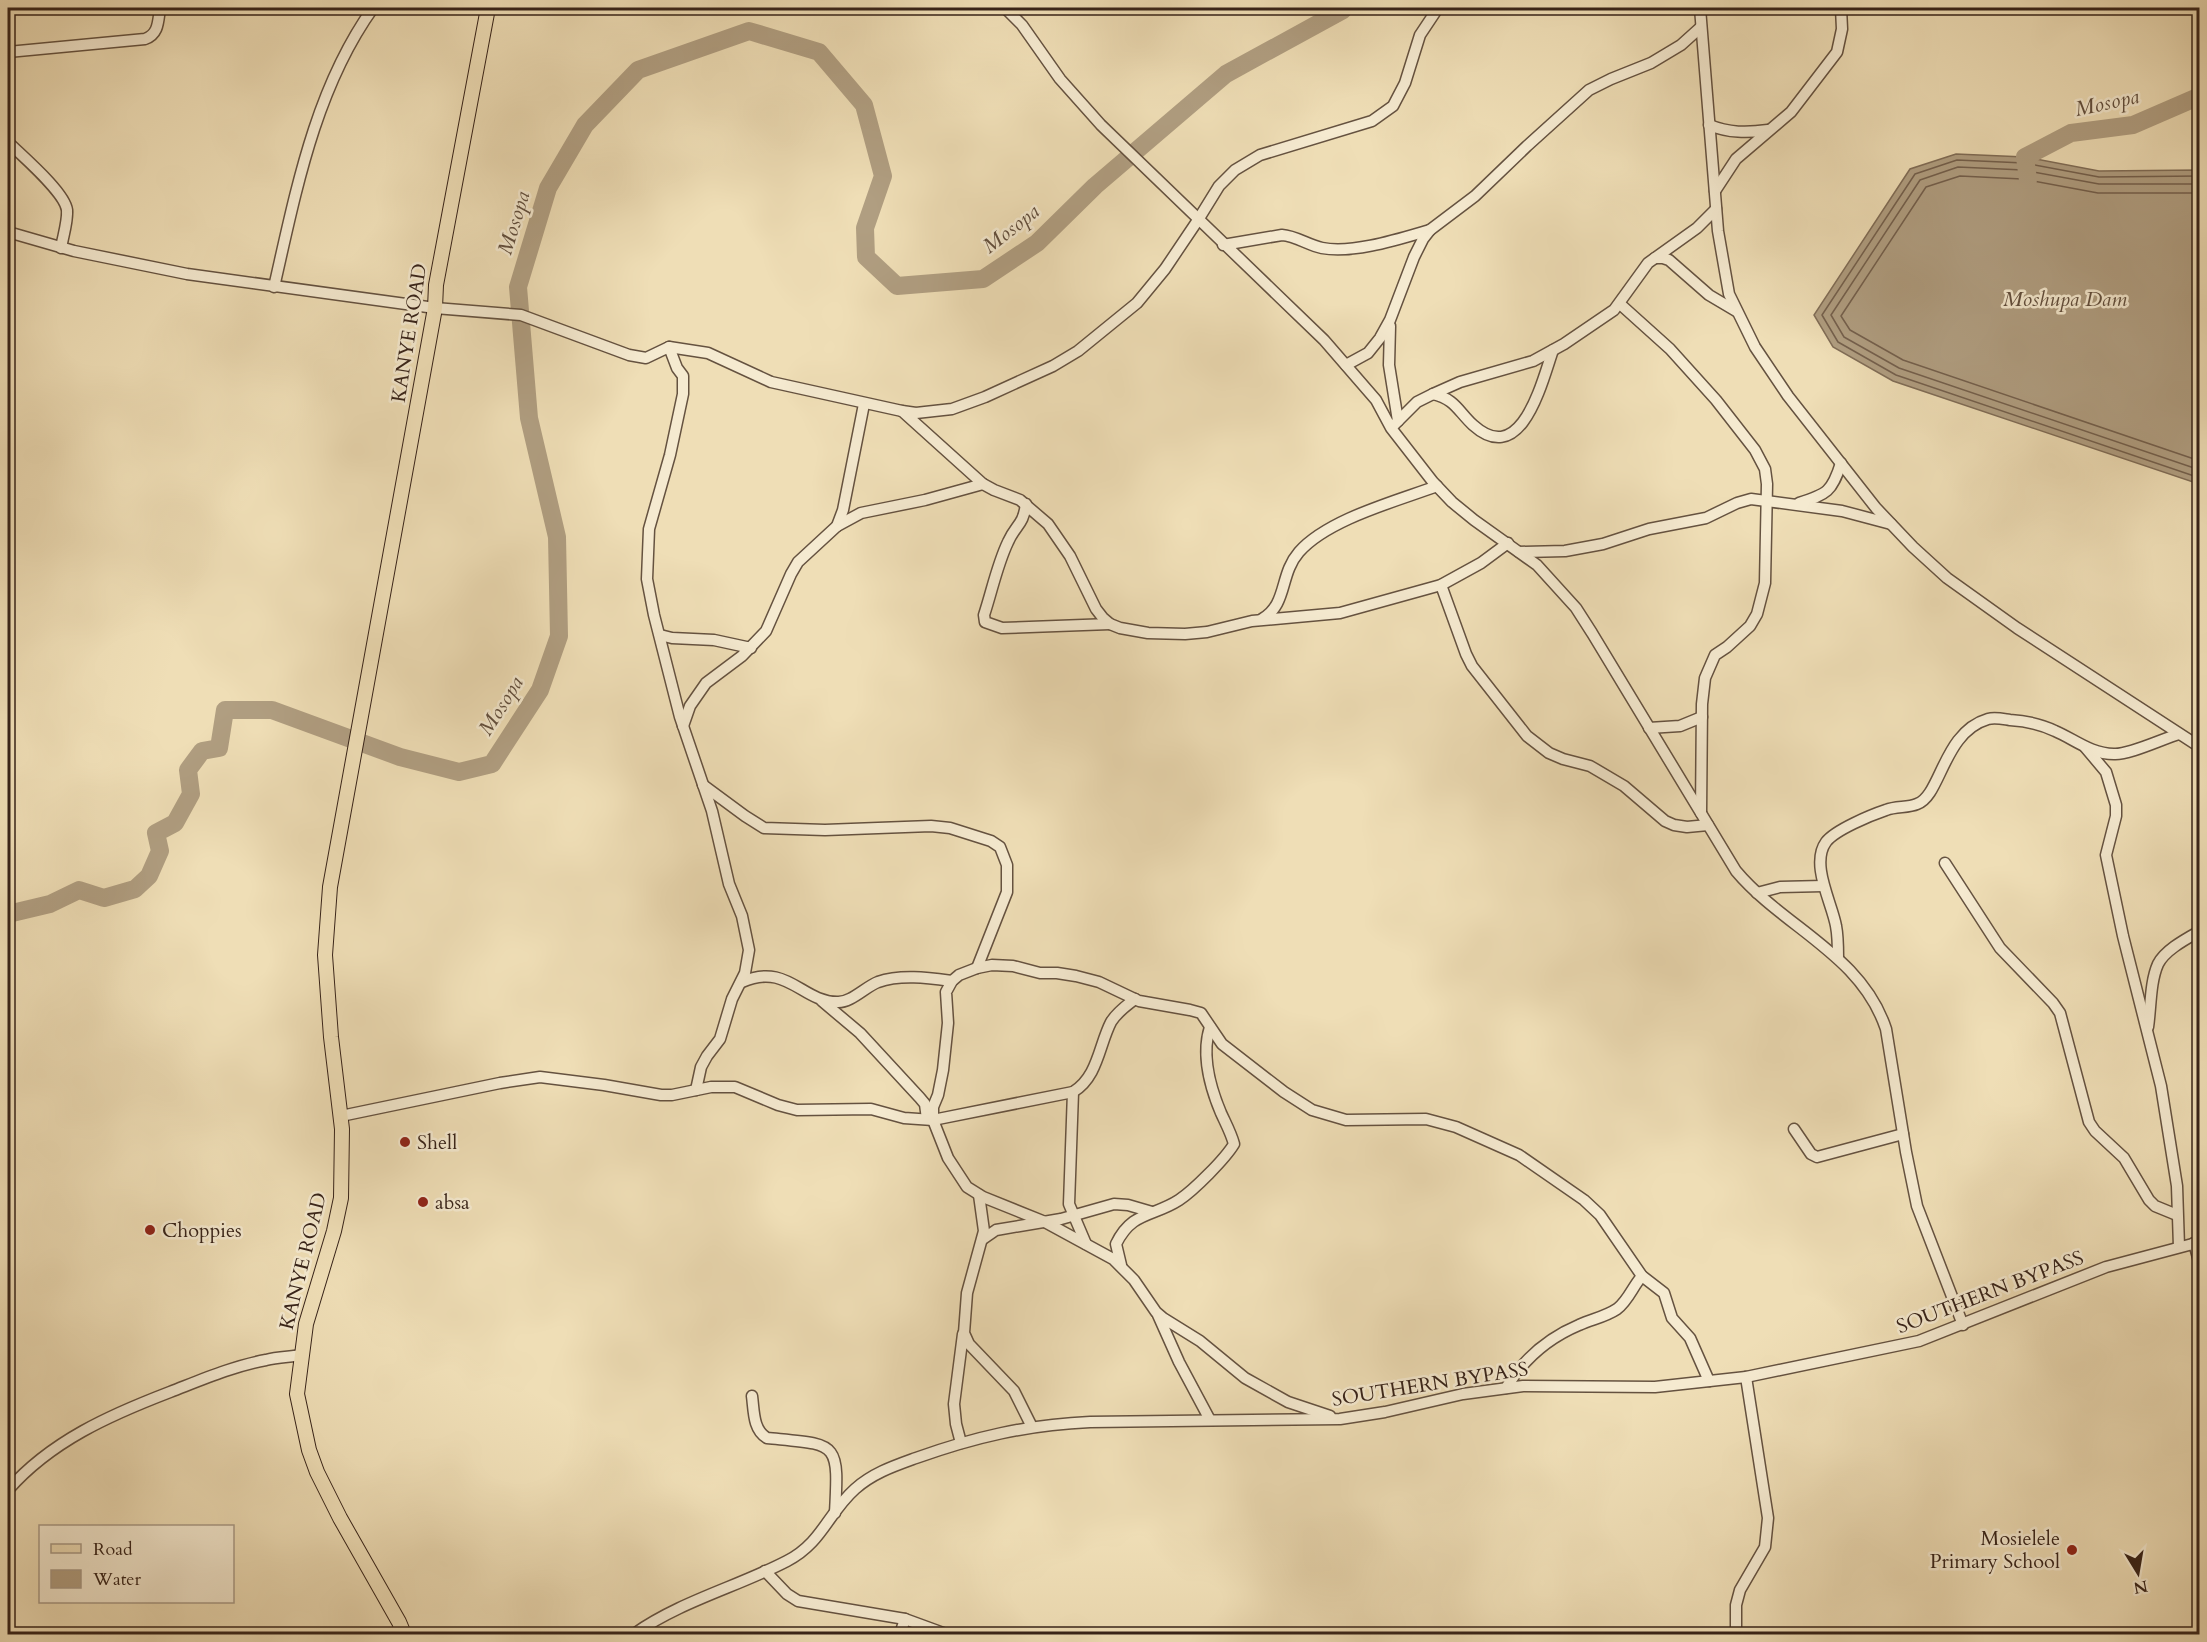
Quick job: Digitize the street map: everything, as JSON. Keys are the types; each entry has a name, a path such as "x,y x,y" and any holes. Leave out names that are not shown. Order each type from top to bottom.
{"main road":[{"name":"KANYE ROAD","path":"404,1635 399,1622 326,1492 309,1450 297,1394 306,1324 334,1231 341,1198 343,1165 341,1116 331,1037 325,955 330,887 435,308 438,274 488,8"}],"street":[{"path":"8,52 150,38 157,29 160,8"},
{"path":"274,287 297,189 329,89 342,56 374,8"},
{"path":"1005,8 1022,25 1060,79 1101,125 1324,340 1376,400 1437,486 1460,508 1537,565 1576,608 1736,871 1757,893 1838,958 1864,986 1880,1010 1890,1045 1903,1134 1917,1206 1963,1325"},
{"path":"8,232 61,248 188,274 435,308 521,315 629,355 646,357 669,347 708,353 771,382 902,411 936,411 969,404 1053,366 1078,351 1137,303 1165,269 1219,186 1234,170 1285,147 1372,121 1394,106 1405,83 1420,35 1438,8"},
{"path":"1700,8 1718,231 1729,294 1755,347 1768,367 1891,524 1947,578 2017,628 2199,747"},
{"path":"1715,191 1736,159 1772,130 1791,111 1837,52 1842,29 1841,8"},
{"path":"1346,365 1368,353 1380,338 1390,320 1422,239 1430,230 1475,196 1590,90 1651,63 1681,45 1701,27"},
{"path":"1709,125 1721,130 1740,133 1772,130"},
{"path":"8,142 36,168 64,201 67,210 61,248"},
{"path":"1395,425 1417,402 1460,382 1533,361 1608,315 1620,304 1642,271 1655,258 1697,228 1716,209"},
{"path":"1223,245 1290,235 1320,248 1332,249 1387,242 1430,230"},
{"path":"1655,258 1670,260 1709,295 1736,311"},
{"path":"1620,304 1670,349 1716,400 1755,450 1765,469 1767,500 1765,583 1757,614 1750,626 1715,655 1705,678 1702,717 1701,814"},
{"path":"1390,320 1389,365 1395,425"},
{"path":"669,347 676,368 681,372 684,381 683,394 670,455 649,530 647,579 682,726 712,811 729,884 742,916 749,950 748,963 742,982 728,1009 720,1039 701,1067 696,1090"},
{"path":"1433,394 1446,397 1453,402 1473,425 1485,433 1498,437 1509,434 1521,426 1533,409 1553,350"},
{"path":"837,526 843,510 864,404"},
{"path":"902,411 983,484 1026,504 1048,524 1070,556 1095,609 1110,624 1120,628 1148,633 1185,634 1207,632 1260,620 1340,613 1442,585 1508,543"},
{"path":"1796,504 1830,490 1841,463"},
{"path":"682,726 690,706 706,683 751,648 766,631 798,562 837,526 861,513 925,500 983,484"},
{"path":"1260,620 1274,612 1290,565 1307,544 1339,524 1437,486"},
{"path":"1520,552 1565,550 1603,544 1649,529 1706,518 1751,499 1842,511 1891,524"},
{"path":"1026,504 1022,522 1003,553 984,615 985,622 1002,628 1110,624"},
{"path":"1442,585 1472,666 1527,736 1549,753 1590,766 1624,786 1665,821 1687,827 1708,825"},
{"path":"660,635 714,640 751,648"},
{"path":"1649,728 1680,726 1702,717"},
{"path":"1838,958 1837,928 1823,886 1821,855 1826,843 1835,834 1887,809 1918,804 1925,799 1945,759 1966,730 1978,722 1992,718 2023,721 2054,730 2084,747 2114,754 2179,734"},
{"path":"2084,747 2106,772 2116,805 2116,816 2106,855 2123,936 2161,1086 2175,1172 2179,1247"},
{"path":"703,784 764,828 825,830 931,826 950,828 991,841 1000,848 1005,856 1007,892 977,968"},
{"path":"1945,863 2000,948 2060,1013 2089,1122 2095,1131 2124,1158 2149,1200 2155,1206 2177,1215"},
{"path":"1757,893 1780,887 1823,886"},
{"path":"2147,1035 2158,964 2167,953 2199,931"},
{"path":"930,1120 943,1070 948,1023 946,992 952,981 959,975 992,965 1077,976 1099,982 1154,1005 1201,1013 1222,1044 1284,1092 1312,1110 1346,1120 1426,1119 1456,1127 1519,1155 1584,1200 1600,1215 1642,1276 1664,1293 1672,1318 1690,1338 1710,1381"},
{"path":"742,982 753,977 774,977 834,1003 842,1002 880,982 901,978 952,981"},
{"path":"817,997 866,1039 925,1104 938,1138 967,1187 979,1195 1045,1222 1122,1266 1156,1312 1210,1420"},
{"path":"341,1116 531,1077 563,1079 661,1095 726,1086 735,1087 777,1105 797,1110 871,1109 903,1118 930,1120 1073,1092 1082,1085 1096,1064 1113,1020 1135,999"},
{"path":"1122,1266 1116,1250 1119,1238 1130,1224 1178,1201 1191,1191 1234,1144 1220,1111 1206,1059 1206,1040 1210,1027"},
{"path":"1073,1092 1069,1199 1087,1244"},
{"path":"1794,1129 1811,1154 1817,1157 1903,1134"},
{"path":"961,1443 954,1404 967,1293 983,1239 984,1220 979,1195"},
{"path":"983,1239 996,1230 1074,1216 1114,1204 1128,1205 1152,1212"},
{"path":"2197,1243 2199,1265"},
{"name":"SOUTHERN BYPASS","path":"634,1635 648,1625 697,1600 765,1571 804,1551 813,1543 853,1490 880,1471 1002,1431 1090,1422 1340,1419 1377,1414 1431,1400 1506,1388 1555,1385 1633,1388 1746,1377 1899,1346 1963,1325 2073,1279 2197,1243"},
{"path":"1506,1388 1517,1370 1543,1347 1579,1325 1599,1318 1623,1304 1642,1276"},
{"path":"1156,1312 1200,1341 1262,1389 1288,1402 1340,1419"},
{"path":"964,1333 969,1344 1014,1391 1032,1427"},
{"path":"8,1490 30,1466 96,1423 235,1367 267,1359 302,1355"},
{"path":"1736,1635 1736,1605 1740,1590 1765,1547 1768,1518 1746,1377"},
{"path":"752,1396 758,1430 762,1435 767,1438 813,1442 826,1446 833,1454 837,1474 834,1514"},
{"path":"765,1571 787,1594 798,1601 905,1619 946,1635"},
{"path":"900,1635 905,1619"}],"water":[{"name":"Moshupa Dam","path":"1956,154 2025,157 2099,171 2199,170 2199,484 1893,381 1833,347 1814,315 1910,169"}],"waterway":[{"name":"Mosopa","path":"8,914 50,904 79,890 104,898 135,889 149,876 160,851 156,833 175,823 191,794 188,770 202,751 219,748 225,710 272,710 400,757 459,772 492,764 540,690 559,636 557,537 529,418 518,287 548,188 585,125 638,70 749,31 819,52 864,105 883,176 865,228 866,257 897,286 983,279 1037,243 1095,186 1226,74 1344,8"},
{"name":"Mosopa","path":"2028,180 2025,157 2071,133 2133,125 2200,96"}],"place":[{"name":"Shell","path":"405,1142"},
{"name":"absa","path":"423,1202"},
{"name":"Choppies","path":"150,1230"},
{"name":"Mosielele Primary School","path":"2072,1550"}]}
